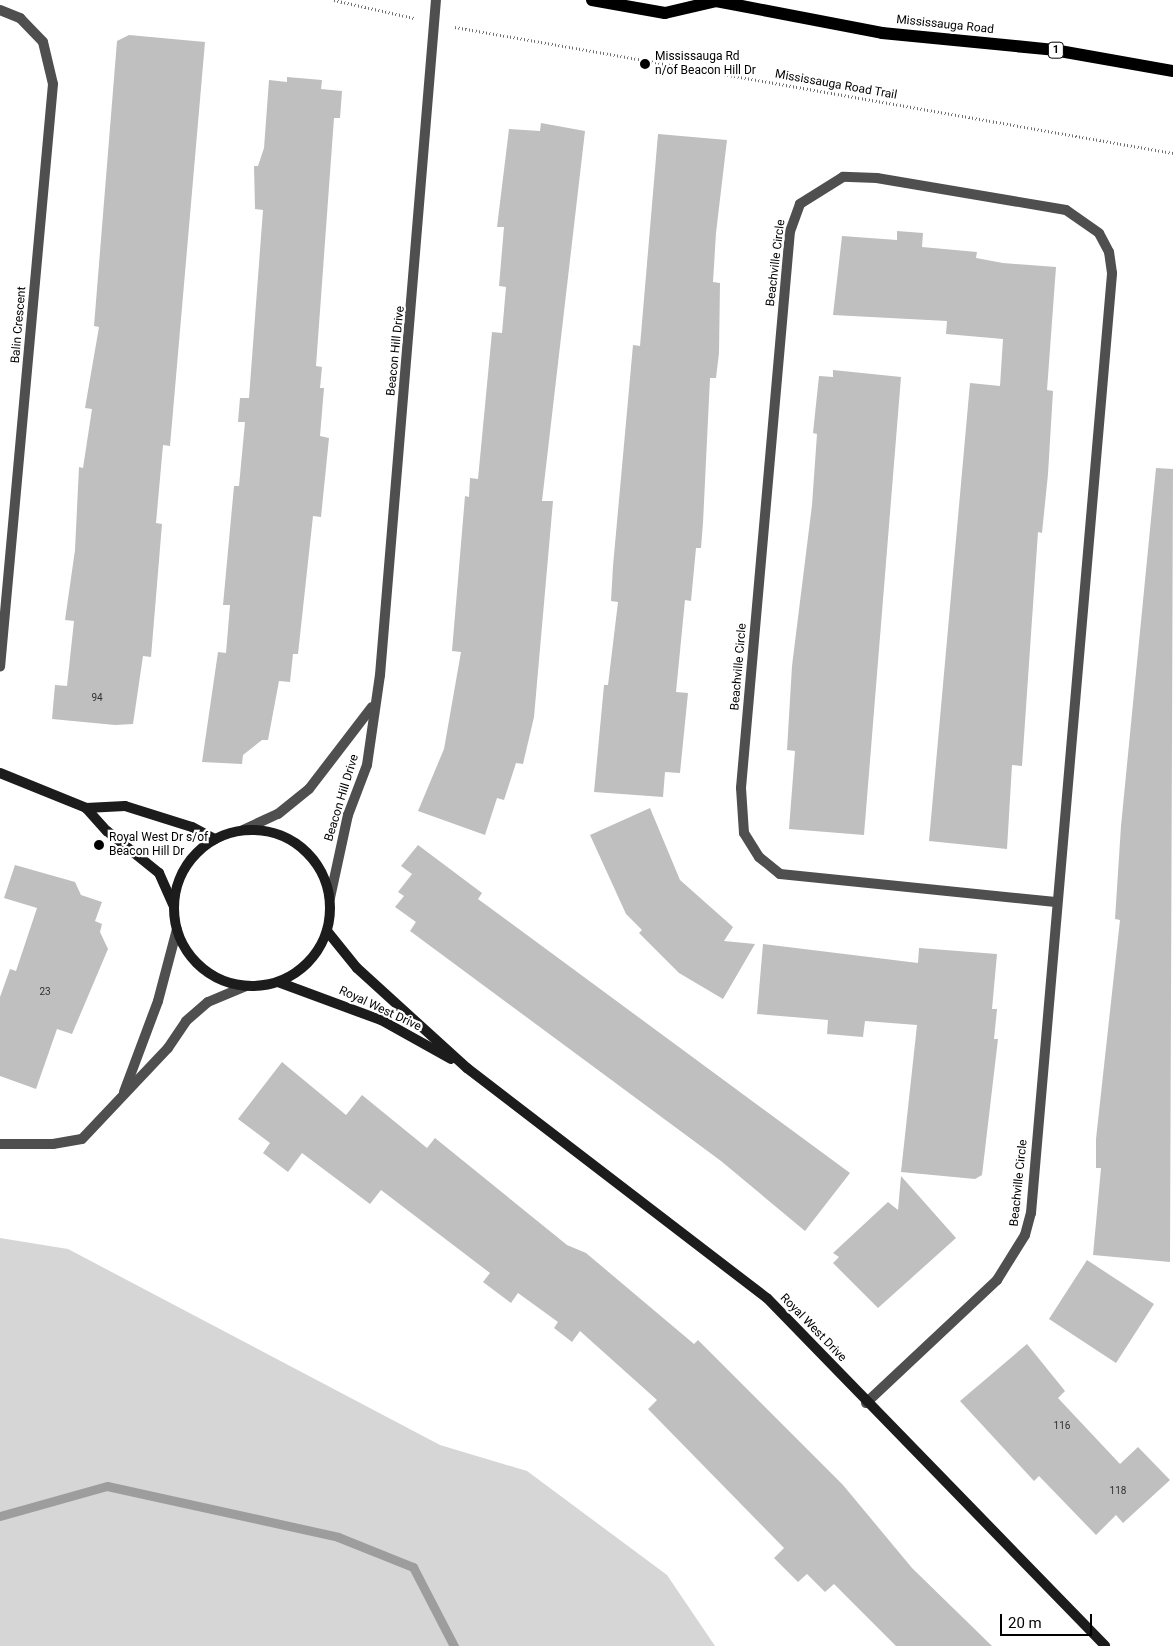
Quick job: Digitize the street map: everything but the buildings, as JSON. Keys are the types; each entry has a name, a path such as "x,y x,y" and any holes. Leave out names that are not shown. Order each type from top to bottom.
{"main road":[{"name":"Mississauga Road","path":"592,0 665,14 715,0 882,33 1054,50 1173,71"}],"street":[{"name":"Beacon Hill Drive","path":"330,898 348,815 367,765 414,294 436,0"},
{"name":"Balin Crescent","path":"0,10 20,18 43,42 53,84 0,667"},
{"name":"Beachville Circle","path":"866,1403 997,1280 1026,1235 1112,300 1109,252 1099,233 1066,210 877,178 843,177 800,204 790,231 741,788 742,826 759,857 780,874 1056,902"},
{"name":"Beacon Hill Drive","path":"242,830 278,814 309,789 374,704"},
{"path":"0,773 86,808 159,873 174,907 176,929 158,1001 123,1094"},
{"path":"86,808 125,806 192,827 214,839"},
{"path":"0,1144 60,1144 82,1138 95,1130 123,1094 168,1048 186,1021 208,1002 246,986 278,982 317,953 327,931 330,898 319,868 290,839 267,830 242,830 214,839 185,867 174,907"},
{"path":"176,929 186,951 202,968 223,981 246,986"},
{"name":"Royal West Drive","path":"327,931 357,968 467,1068 723,1260 767,1298 866,1403 1105,1646"},
{"name":"Royal West Drive","path":"278,982 381,1020 467,1068"}],"path":[{"path":"334,0 378,11"},
{"name":"Mississauga Road Trail","path":"496,35 1173,153"}],"shaded area":[{"path":"0,1238 68,1249 440,1445 527,1471 667,1575 715,1646 0,1646"}],"waterway":[{"path":"0,1516 107,1486 338,1537 413,1567 454,1646"}],"place":[{"name":"Mississauga Rd n/of Beacon Hill Dr","path":"645,64"},
{"name":"Royal West Dr s/of Beacon Hill Dr","path":"99,845"}]}
